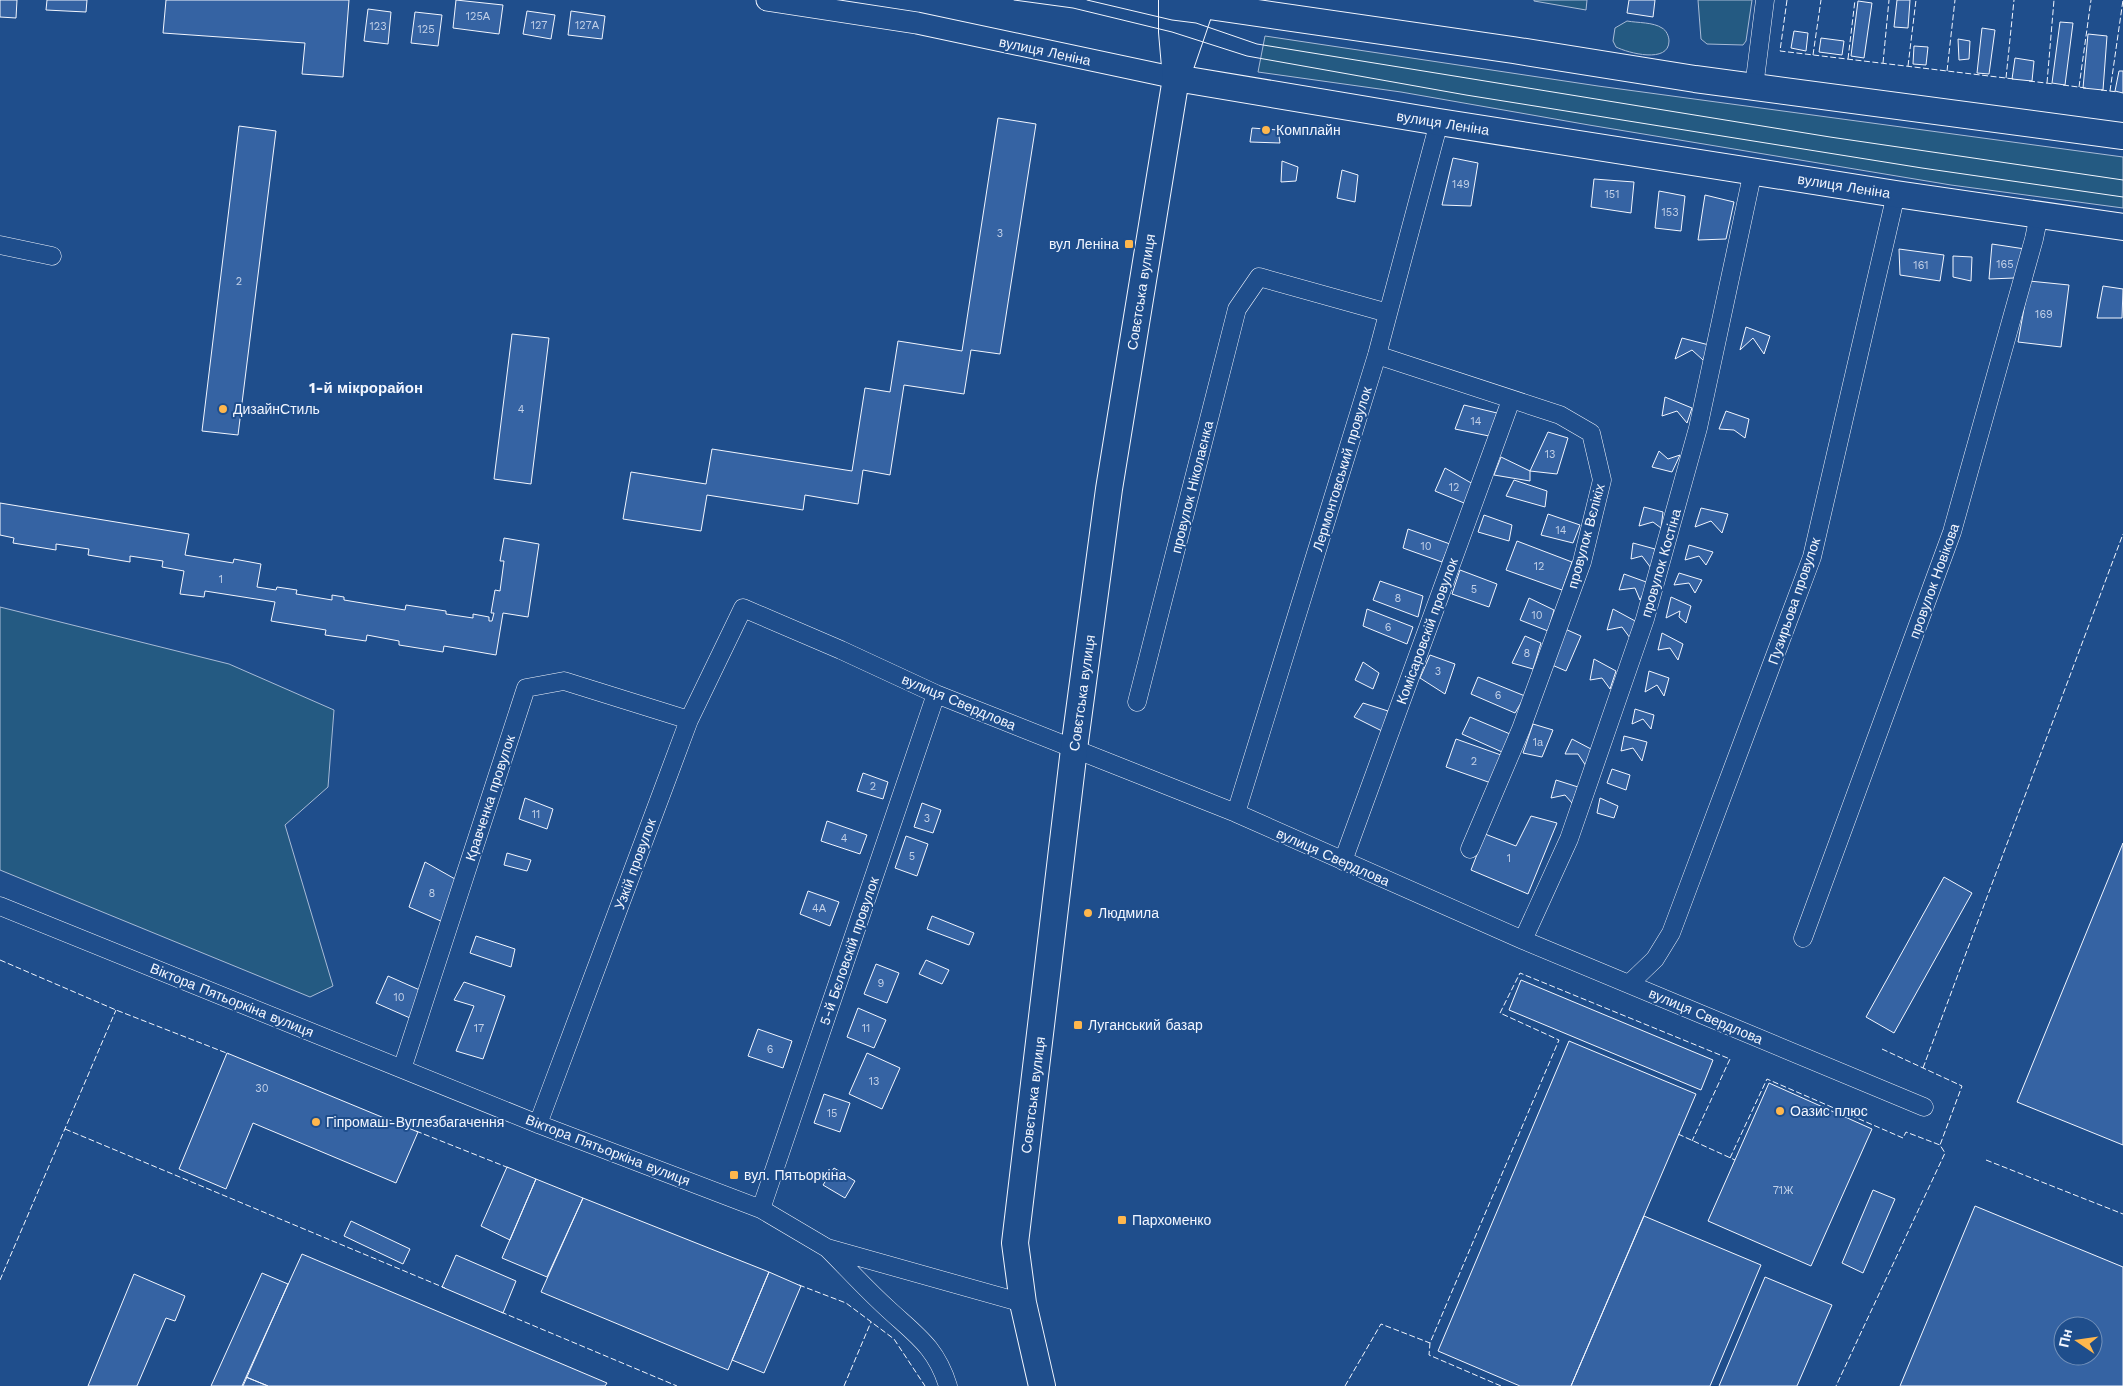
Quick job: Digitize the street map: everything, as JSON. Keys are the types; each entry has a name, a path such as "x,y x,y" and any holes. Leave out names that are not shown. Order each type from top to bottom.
{"main road":[{"name":"Совєтська вулиця","path":"1042,1386 1023,1303 1015,1243 1074,749 1109,489 1176,78 1172,32 1172,2"},
{"path":"1172,2 1203,2 1754,87 2123,136"},
{"path":"1176,78 1203,2"},
{"name":"вулиця Леніна","path":"1176,78 1439,122 1896,194 2123,227"}],"street":[{"name":"вулиця Леніна","path":"767,0 917,22 1176,78"},
{"path":"1754,87 1765,0"},
{"name":"Лермонтовський провулок","path":"1236,813 1377,355 1439,122"},
{"name":"провулок Костіна","path":"1523,940 1569,839 1645,619 1698,428 1752,171"},
{"name":"Пузирьова провулок","path":"1629,984 1655,959 1671,932 1812,557 1896,194"},
{"name":"провулок Новікова","path":"1804,938 1952,532 2034,239 2039,215"},
{"path":"0,245 52,256"},
{"name":"провулок Ніколаєнка","path":"1137,702 1237,309 1259,277 1388,313"},
{"name":"провулок Вєлікіх","path":"1377,355 1560,415 1591,433 1602,480 1582,562 1521,729 1470,849"},
{"name":"Комісаровскій провулок","path":"1343,862 1511,400"},
{"name":"вулиця Свердлова","path":"743,608 841,650 936,694 1236,813 1343,862 1523,940 1924,1106"},
{"name":"Узкій провулок","path":"538,1124 689,720 743,608"},
{"name":"Кравченка провулок","path":"402,1069 526,688 564,681 689,720"},
{"name":"5-й Бєловскій провулок","path":"761,1209 936,694"},
{"name":"Віктора Пятьоркіна вулиця","path":"0,906 538,1124 761,1209 827,1248 1023,1303"},
{"path":"827,1248 919,1336 941,1365 948,1386"}],"shaded area":[{"path":"1534,0 1587,0 1586,10"},
{"path":"1698,0 1752,0 1746,41 1743,45 1707,44 1701,39"},
{"path":"1627,21 1650,24 1663,29 1669,39 1667,48 1655,55 1647,55 1629,52 1616,47 1613,41 1615,28"},
{"path":"1265,36 1598,86 2123,157 2123,208 1951,185 1401,92 1258,72"},
{"path":"0,607 229,664 334,710 328,787 285,825 333,986 310,997 0,870"}],"building":[{"path":"0,0 17,0 16,18 0,17"},
{"path":"47,0 87,0 86,12 46,10"},
{"path":"166,0 349,0 343,77 302,74 305,43 163,33"},
{"path":"456,0 503,5 499,34 453,28"},
{"path":"1629,0 1655,0 1653,17 1627,13"},
{"path":"1897,0 1910,0 1908,28 1894,27"},
{"path":"1858,1 1872,3 1864,58 1851,56"},
{"path":"368,9 391,12 388,44 364,41"},
{"path":"527,11 555,15 551,39 523,34"},
{"path":"571,11 605,16 602,39 568,35"},
{"path":"415,12 442,15 438,46 411,43"},
{"path":"2060,22 2073,23 2065,85 2052,83"},
{"path":"1982,28 1995,30 1989,74 1977,73"},
{"path":"1794,31 1808,33 1806,51 1791,48"},
{"path":"2088,34 2107,36 2103,90 2083,88"},
{"path":"1821,38 1844,41 1842,55 1819,52"},
{"path":"1958,39 1970,41 1969,59 1959,60"},
{"path":"1914,46 1928,47 1926,65 1913,64"},
{"path":"2015,58 2034,61 2032,81 2012,79"},
{"path":"2119,71 2123,71 2123,93 2115,91"},
{"path":"998,118 1036,124 1000,354 971,350 964,394 904,385 890,475 863,470 858,504 805,495 803,510 707,495 701,531 623,519 631,472 706,484 712,449 852,471 865,388 890,392 898,341 962,351"},
{"path":"239,126 276,131 238,435 202,431"},
{"path":"1252,128 1278,130 1280,143 1250,142"},
{"path":"1453,158 1478,163 1471,206 1442,205"},
{"path":"1282,161 1298,167 1296,181 1281,182"},
{"path":"1342,170 1358,175 1355,202 1337,198"},
{"path":"1594,179 1634,182 1631,213 1591,207"},
{"path":"1659,191 1685,196 1681,231 1655,228"},
{"path":"1705,195 1734,202 1726,239 1698,240"},
{"path":"1992,244 2025,249 2014,278 1989,279"},
{"path":"1899,249 1944,255 1940,281 1900,275"},
{"path":"1953,256 1972,257 1971,281 1953,277"},
{"path":"2029,281 2069,285 2061,347 2018,342"},
{"path":"2103,286 2123,289 2122,318 2097,318"},
{"path":"1746,327 1770,336 1764,354 1753,338 1740,350"},
{"path":"512,334 549,338 531,484 494,479"},
{"path":"1682,338 1709,345 1703,360 1692,350 1675,359"},
{"path":"1665,397 1692,408 1687,423 1677,411 1662,416"},
{"path":"1464,405 1497,413 1489,436 1455,429"},
{"path":"1726,411 1749,419 1745,438 1734,430 1719,429"},
{"path":"1548,432 1568,438 1557,474 1530,471"},
{"path":"1659,451 1668,459 1680,455 1672,472 1652,467"},
{"path":"1501,457 1530,471 1530,481 1494,475"},
{"path":"1445,468 1473,484 1464,503 1435,491"},
{"path":"1514,480 1547,491 1545,507 1506,496"},
{"path":"0,503 189,534 185,555 233,563 234,559 261,564 257,587 276,590 277,587 297,590 296,594 332,600 332,595 344,597 344,600 405,610 406,605 446,611 446,614 473,618 473,614 489,617 489,621 492,621 494,613 491,613 495,590 500,591 504,561 500,561 504,538 539,544 528,617 503,613 496,655 444,646 443,652 399,645 399,641 367,635 366,641 325,635 326,630 271,621 275,602 205,591 204,597 180,594 184,571 162,567 163,561 130,556 130,562 88,555 89,549 56,544 56,550 13,543 14,538 0,535"},
{"path":"1644,507 1663,512 1661,528 1653,522 1639,526"},
{"path":"1701,508 1728,514 1722,533 1711,521 1695,527"},
{"path":"1548,514 1580,525 1573,543 1541,535"},
{"path":"1484,515 1512,525 1509,541 1478,532"},
{"path":"1408,529 1450,544 1442,562 1403,548"},
{"path":"1517,541 1572,562 1562,590 1506,570"},
{"path":"1633,543 1655,549 1651,568 1642,556 1631,559"},
{"path":"1689,545 1713,552 1706,565 1699,556 1685,560"},
{"path":"1460,570 1497,584 1489,607 1452,594"},
{"path":"1679,573 1702,580 1695,593 1689,583 1674,585"},
{"path":"1624,574 1649,583 1640,600 1635,588 1619,590"},
{"path":"1380,581 1423,596 1418,617 1373,600"},
{"path":"1671,597 1691,606 1686,623 1679,617 1680,611 1666,618"},
{"path":"1529,598 1554,610 1548,631 1520,620"},
{"path":"1367,609 1413,627 1407,644 1363,626"},
{"path":"1613,609 1637,622 1630,638 1622,627 1607,630"},
{"path":"1565,629 1581,636 1566,671 1552,665"},
{"path":"1662,633 1683,644 1678,660 1670,648 1658,650"},
{"path":"1525,636 1541,643 1533,669 1512,663"},
{"path":"1430,655 1455,664 1445,694 1420,678"},
{"path":"1594,659 1616,671 1610,689 1602,678 1590,680"},
{"path":"1363,662 1379,673 1373,689 1355,680"},
{"path":"1649,671 1669,678 1664,696 1657,685 1645,692"},
{"path":"1478,677 1525,696 1515,713 1471,694"},
{"path":"1363,703 1388,711 1382,731 1354,717"},
{"path":"1635,709 1654,715 1651,729 1643,719 1632,724"},
{"path":"1470,717 1510,734 1502,752 1462,734"},
{"path":"1533,724 1553,730 1542,757 1523,753"},
{"path":"1624,736 1647,742 1642,761 1633,748 1621,751"},
{"path":"1456,739 1501,755 1491,783 1446,767"},
{"path":"1572,739 1591,749 1586,766 1578,754 1565,754"},
{"path":"1612,769 1630,775 1626,790 1607,783"},
{"path":"863,773 888,782 883,799 857,791"},
{"path":"1556,780 1578,787 1572,803 1565,795 1551,798"},
{"path":"525,798 553,809 547,829 519,819"},
{"path":"1600,798 1618,806 1614,818 1597,813"},
{"path":"922,803 941,810 933,833 914,827"},
{"path":"1531,816 1557,823 1528,894 1471,870 1485,834 1516,846"},
{"path":"827,821 867,835 860,854 821,841"},
{"path":"906,836 928,844 917,876 895,868"},
{"path":"2123,843 2123,1145 2017,1102"},
{"path":"507,853 531,860 527,871 504,865"},
{"path":"425,862 455,879 443,922 409,907"},
{"path":"1944,877 1972,893 1894,1033 1866,1017"},
{"path":"808,891 839,902 830,926 800,914"},
{"path":"932,916 974,933 969,945 927,929"},
{"path":"476,936 515,949 511,967 470,953"},
{"path":"926,960 949,970 942,984 919,974"},
{"path":"876,964 899,973 887,1003 864,994"},
{"path":"388,976 422,991 410,1018 376,1003"},
{"path":"1521,980 1713,1060 1701,1090 1509,1010"},
{"path":"464,982 505,996 483,1059 456,1051 474,1006 454,1000"},
{"path":"858,1008 886,1020 874,1048 847,1037"},
{"path":"758,1029 792,1041 783,1068 748,1056"},
{"path":"1569,1041 1696,1094 1571,1386 1520,1386 1438,1351"},
{"path":"227,1053 418,1132 396,1183 253,1123 226,1189 179,1169"},
{"path":"867,1053 900,1068 882,1109 849,1094"},
{"path":"1769,1083 1872,1129 1811,1266 1708,1221"},
{"path":"824,1094 850,1103 840,1132 814,1123"},
{"path":"507,1167 536,1179 510,1240 481,1226"},
{"path":"834,1168 855,1181 845,1198 823,1185"},
{"path":"536,1179 583,1198 547,1277 502,1258"},
{"path":"1873,1190 1895,1199 1863,1273 1842,1263"},
{"path":"583,1198 769,1272 728,1370 541,1292"},
{"path":"1975,1206 2123,1267 2123,1386 1900,1386"},
{"path":"1644,1216 1761,1265 1710,1386 1571,1386"},
{"path":"351,1221 410,1249 403,1264 344,1236"},
{"path":"302,1254 607,1383 605,1386 268,1386 246,1377"},
{"path":"456,1255 516,1281 503,1313 442,1287"},
{"path":"769,1272 801,1286 764,1373 732,1360"},
{"path":"262,1273 288,1284 243,1386 211,1386"},
{"path":"134,1274 185,1296 175,1321 166,1318 137,1386 88,1386"},
{"path":"1765,1277 1832,1305 1797,1386 1719,1386"},
{"path":"246,1377 268,1386 242,1386"}],"tram line":[{"path":"1014,0 1073,8 1172,32 1247,56 1466,95 1922,168 2123,197"},
{"path":"1087,0 1172,20 1196,23 1257,44 1830,137 2123,180"}],"fence":[{"path":"1787,0 1780,51 2014,79"},
{"path":"1813,55 1821,0"},
{"path":"1848,59 1855,0"},
{"path":"1883,63 1889,0"},
{"path":"1908,66 1916,0"},
{"path":"1947,71 1955,0"},
{"path":"2006,78 2014,0"},
{"path":"2047,83 2054,0"},
{"path":"2079,87 2091,0"},
{"path":"2110,91 2123,0"},
{"path":"2029,81 2054,84"},
{"path":"2063,85 2086,88"},
{"path":"2101,90 2118,92"},
{"path":"1923,1068 2123,534"},
{"path":"0,960 116,1010 229,1054"},
{"path":"1501,1386 1429,1355 1430,1343 1559,1040 1500,1013 1520,973 1730,1059 1692,1141"},
{"path":"0,1280 116,1010"},
{"path":"1882,1049 1962,1086 1940,1145"},
{"path":"1730,1158 1767,1079 1903,1138 1906,1132 1940,1145 1945,1153 1836,1386"},
{"path":"65,1129 445,1288"},
{"path":"416,1131 509,1168"},
{"path":"1678,1134 1735,1160"},
{"path":"1986,1160 2123,1214"},
{"path":"799,1285 846,1303 894,1339 925,1386"},
{"path":"501,1312 677,1386"},
{"path":"844,1386 871,1322"},
{"path":"1345,1386 1381,1324 1430,1343"}],"place":[{"name":"Комплайн","path":"1266,130"},
{"name":"вул Леніна","path":"1129,244"},
{"name":"ДизайнСтиль","path":"223,409"},
{"name":"Людмила","path":"1088,913"},
{"name":"Луганський базар","path":"1078,1025"},
{"name":"Оазис плюс","path":"1780,1111"},
{"name":"Гіпромаш-Вуглезбагачення","path":"316,1122"},
{"name":"вул. Пятьоркіна","path":"734,1175"},
{"name":"Пархоменко","path":"1122,1220"}],"district":[{"name":"1-й мікрорайон","path":"366,388"}]}
